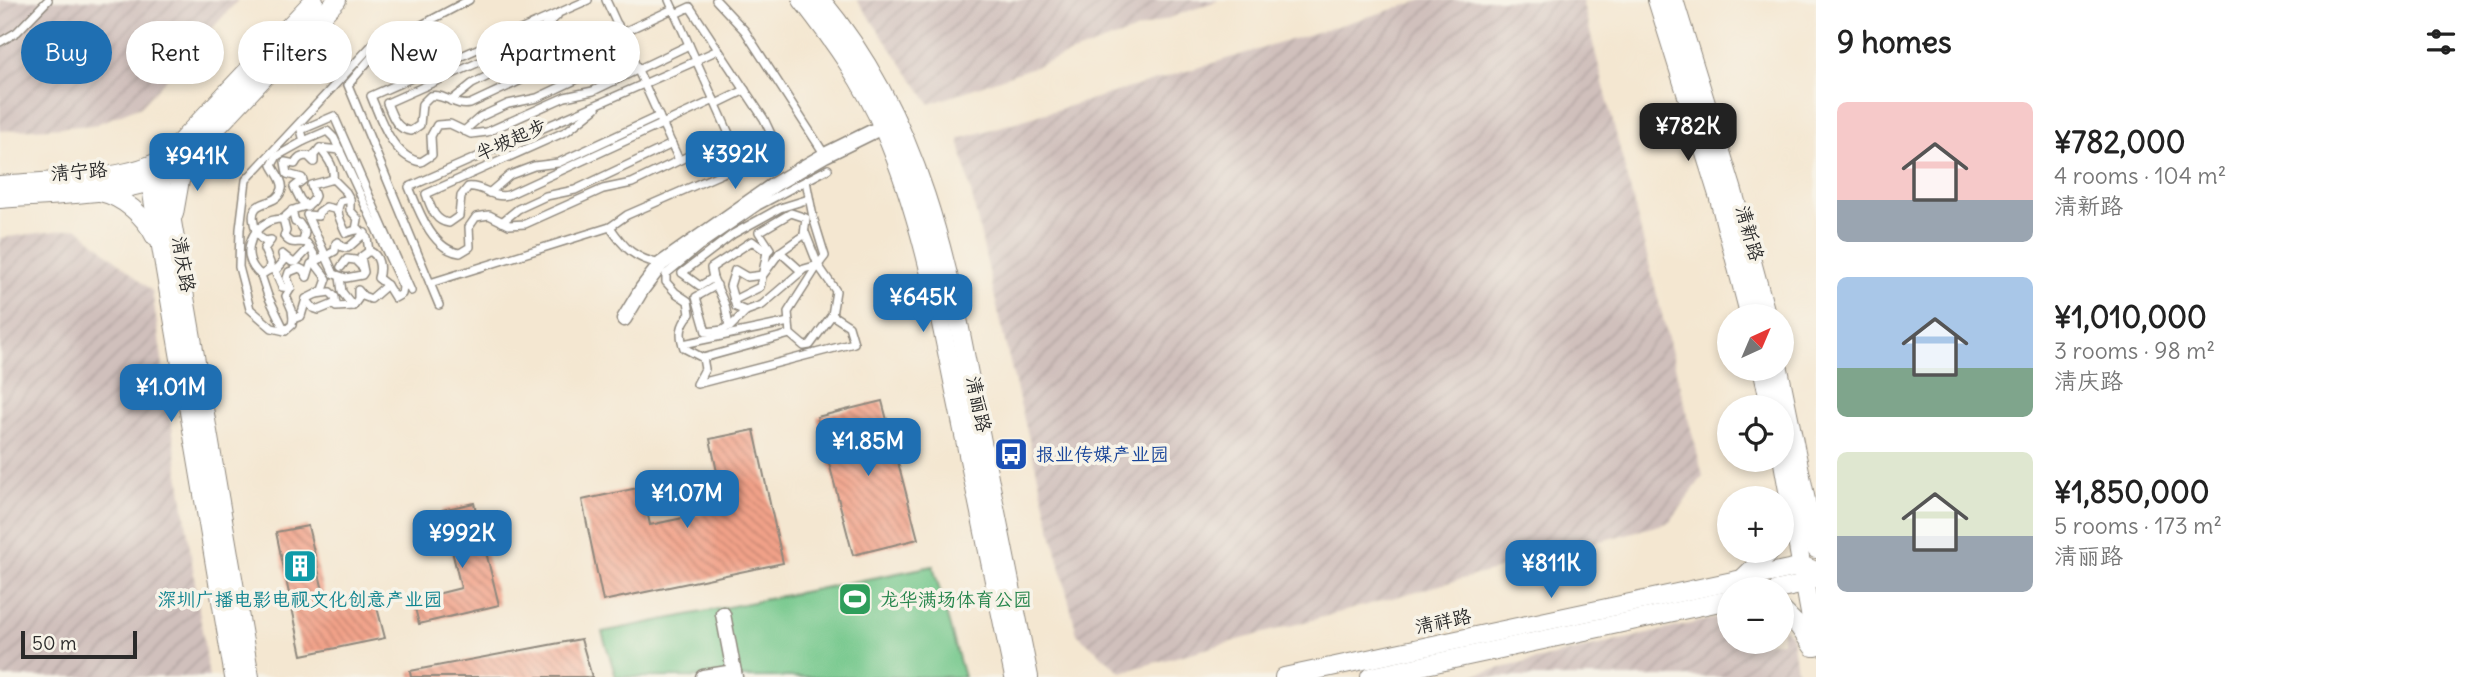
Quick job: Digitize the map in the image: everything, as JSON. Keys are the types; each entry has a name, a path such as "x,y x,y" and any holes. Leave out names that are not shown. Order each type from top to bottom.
{"street":[{"name":"清宁路","path":"151,177 166,157 308,7 337,0"},
{"name":"清丽路","path":"802,0 824,28 918,168 939,235 957,313 1015,668 1029,677"},
{"name":"清丽路","path":"821,0 869,69 890,124"},
{"name":"清新路","path":"1657,0 1718,195 1747,304"},
{"name":"清新路","path":"1674,0 1730,178 1764,304"},
{"name":"清宁路","path":"0,199 93,191 178,169 308,7"},
{"path":"624,319 661,264 775,184 827,162 890,124"},
{"path":"174,232 174,210 180,180 197,148"},
{"name":"清宁路","path":"0,185 120,174 151,177"},
{"name":"清庆路","path":"151,177 169,204 250,677"},
{"name":"清庆路","path":"151,177 160,247 234,677"},
{"path":"93,191 110,195 134,210 152,231 160,247"},
{"path":"1782,382 1816,549"},
{"path":"1794,512 1810,574 1816,646"},
{"path":"1744,577 1760,563"},
{"path":"1794,582 1810,574"},
{"name":"清祥路","path":"1769,577 1810,574"},
{"name":"清祥路","path":"1284,677 1717,584"},
{"name":"清祥路","path":"1370,677 1717,603"},
{"path":"703,677 734,674 723,614"},
{"path":"1794,622 1816,653"},
{"path":"1015,668 1042,677"}],"lane":[{"path":"0,42 17,33 48,0"},
{"path":"439,305 348,85 380,47 469,0"},
{"path":"588,0 371,96 386,133 409,158 421,162 432,155 431,135 437,125 450,124 478,135 565,97 593,91 607,84"},
{"path":"606,0 615,21"},
{"path":"502,222 517,226 525,224 603,188 632,183 730,136 669,0"},
{"path":"716,0 745,31 827,162 806,181 758,206 700,246 666,274 666,282 676,293 692,299 706,332 723,330 746,311 762,305 801,271 818,265"},
{"path":"430,283 610,227 627,215 778,149 764,119 690,7 640,22"},
{"path":"505,84 470,104 451,102 435,95 425,99 422,104 423,120 411,131 400,128 387,103 529,40 563,11"},
{"path":"640,68 689,45"},
{"path":"602,103 718,50"},
{"path":"285,331 272,328 250,309 239,267 246,180 366,52"},
{"path":"640,73 679,160"},
{"path":"451,102 476,82"},
{"path":"464,131 480,117 508,104 537,98 567,84"},
{"path":"489,193 502,197 508,195 611,138 745,90"},
{"name":"半坡起步","path":"502,222 489,215 475,217 470,227 470,247 460,253 447,249 425,225 409,187 602,103"},
{"name":"半坡起步","path":"489,193 474,186 464,191 459,216 449,223 438,219 426,194 567,131 602,103"},
{"path":"304,141 301,130 334,116 411,291"},
{"path":"489,193 510,175 534,166 559,167 661,120"},
{"path":"291,288 282,287 272,270 264,249 271,240 261,239 256,231 254,210 258,205 273,200 282,190 282,184 272,164 277,156 327,131 340,150 403,287 402,294 395,298 387,285 378,278 379,262 369,251 365,233 359,229 345,233 334,209 326,207 318,212 318,216 307,215 334,274 340,277 362,275 364,272 355,260 347,259 341,267"},
{"path":"502,222 518,209 546,196 576,190 672,144"},
{"path":"320,148 340,150"},
{"path":"320,148 332,164 333,179"},
{"path":"307,207 294,187 303,180 288,174 285,162 295,164 298,159 308,156 314,162 314,155 320,148"},
{"path":"283,219 292,210 307,207 315,196 311,185 333,179"},
{"path":"333,179 350,199 351,210 358,219 356,230"},
{"path":"805,231 818,265 835,291 832,315 810,345 804,346 790,334 788,312 818,265 825,256 806,181"},
{"path":"338,214 341,201 350,199"},
{"path":"715,282 700,286 682,273 733,234 780,208 809,199"},
{"path":"292,210 295,222 299,223 305,232 307,244 315,256 314,262 327,279 323,290 306,299 301,316 293,319"},
{"path":"734,300 760,287 763,275 766,252 770,249 759,232 791,213 806,218 804,235 780,252 763,275 747,277 735,270 730,286 734,300 736,307 746,311"},
{"path":"283,219 276,218 256,231 247,248 285,331"},
{"path":"283,219 286,231 284,236 288,241 292,244 307,244"},
{"path":"610,227 623,245 640,259 661,264"},
{"path":"291,288 287,278 289,272 299,268 307,277 314,262 335,251 336,243 348,248 365,233"},
{"path":"733,334 711,268 752,241 766,252"},
{"path":"261,275 277,269 284,261 282,254 296,262 307,244"},
{"path":"361,266 361,257 369,251"},
{"path":"780,252 801,271"},
{"path":"340,277 342,292 353,306"},
{"path":"715,282 692,299 690,314 682,323 684,348 703,358 790,334"},
{"path":"353,306 358,299 358,290 371,299 387,285"},
{"path":"285,331 292,325 293,319 286,296 291,288"},
{"path":"316,294 330,292 335,297 335,307 353,306"},
{"path":"306,299 313,308 319,310 336,303"},
{"path":"703,358 705,369 697,384 854,343 849,326 832,315"},
{"path":"683,344 789,322"}],"shaded area":[{"path":"0,0 238,0 219,21 126,21 126,84 161,84 141,106 94,125 0,131"},
{"path":"857,0 1219,0 930,104"},
{"path":"1424,0 1582,0 1703,476 1670,522 1121,672 1077,634 1004,338 959,139"},
{"path":"78,228 152,291 209,677 0,677 0,238"},
{"path":"1717,618 1717,654 1794,654 1794,650 1798,677 1463,677"}],"green space":[{"name":"龙华满场体育公园","path":"933,566 964,677 616,677 602,632"}],"building":[{"path":"882,401 918,539 853,555 817,417"},
{"path":"754,430 783,563 603,601 582,500 642,487 650,525 725,509 710,439"},
{"path":"474,503 499,605 419,624 413,600 461,588 442,510"},
{"name":"深圳广播电影电视文化创意产业园","path":"308,526 327,608 375,600 385,638 302,655 276,532"},
{"path":"581,639 592,677 411,677 410,671"}],"place":[{"name":"报业传媒产业园","path":"1011,454"},
{"name":"深圳广播电影电视文化创意产业园","path":"300,566"},
{"name":"龙华满场体育公园","path":"855,599"}]}
